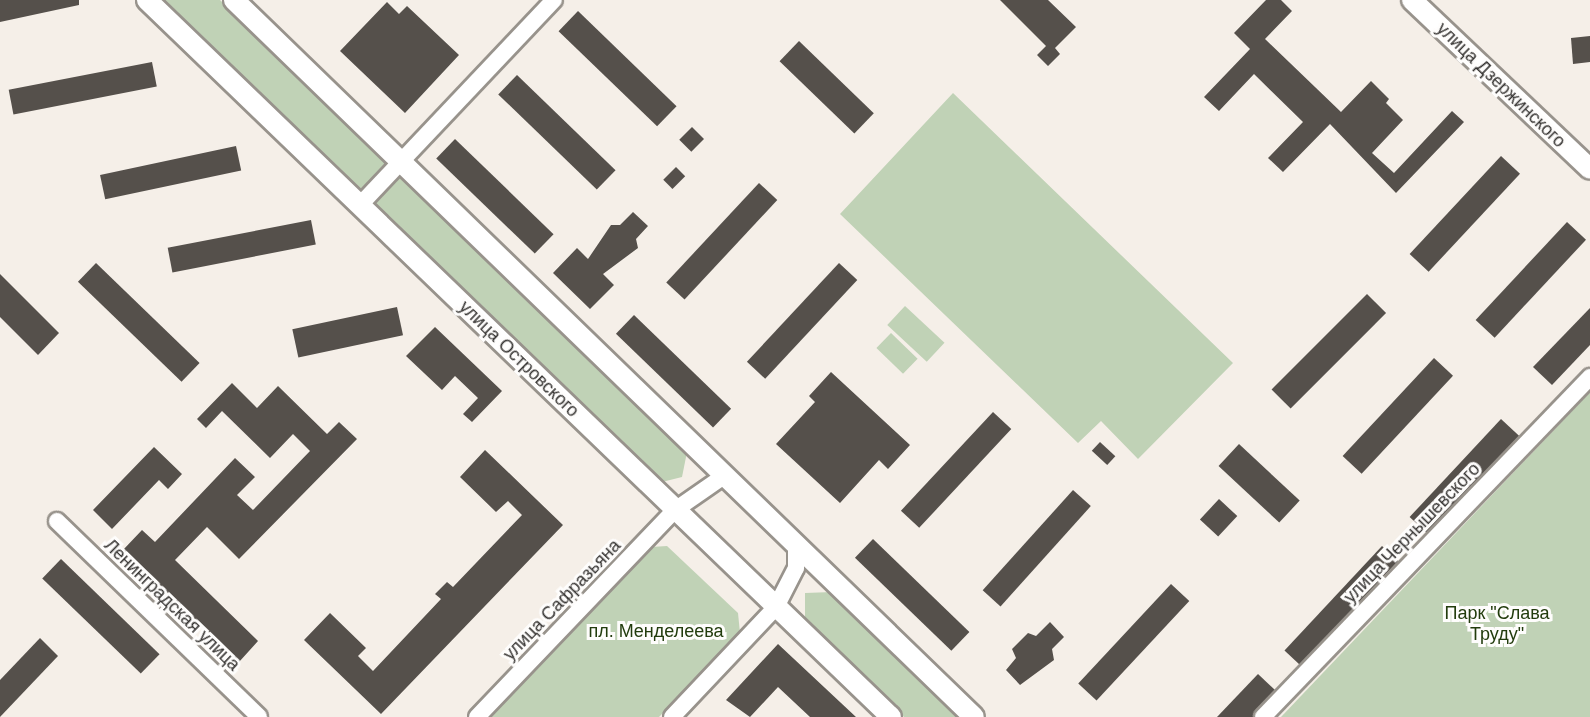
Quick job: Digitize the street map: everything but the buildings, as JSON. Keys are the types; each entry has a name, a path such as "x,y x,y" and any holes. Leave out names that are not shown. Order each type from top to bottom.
{"main road":[{"name":"улица Островского","path":"147,0 891,717"},
{"path":"234,0 974,717"},
{"name":"улица Дзержинского","path":"1412,0 1590,169"}],"street":[{"path":"360,205 400,160 554,0"},
{"name":"улица Чернышевского","path":"1263,717 1590,377"},
{"name":"улица Сафразьяна","path":"477,717 675,510 724,476"},
{"name":"Ленинградская улица","path":"57,521 259,717"},
{"path":"672,717 776,607 795,568 795,546"}],"green space":[{"path":"163,0 220,0 391,165 364,196"},
{"path":"953,93 1233,363 1138,459 1101,421 1078,443 840,214"},
{"path":"394,169 687,452 682,477 658,483 368,200"},
{"path":"905,306 944,343 927,362 887,325"},
{"path":"891,333 918,359 903,374 876,348"},
{"name":"Парк \"Слава Труду\"","path":"1590,392 1590,717 1281,717"},
{"name":"пл. Менделеева","path":"667,546 738,613 740,633 659,717 488,717 651,547"},
{"path":"832,592 961,717 904,717 805,621 805,593"}]}
